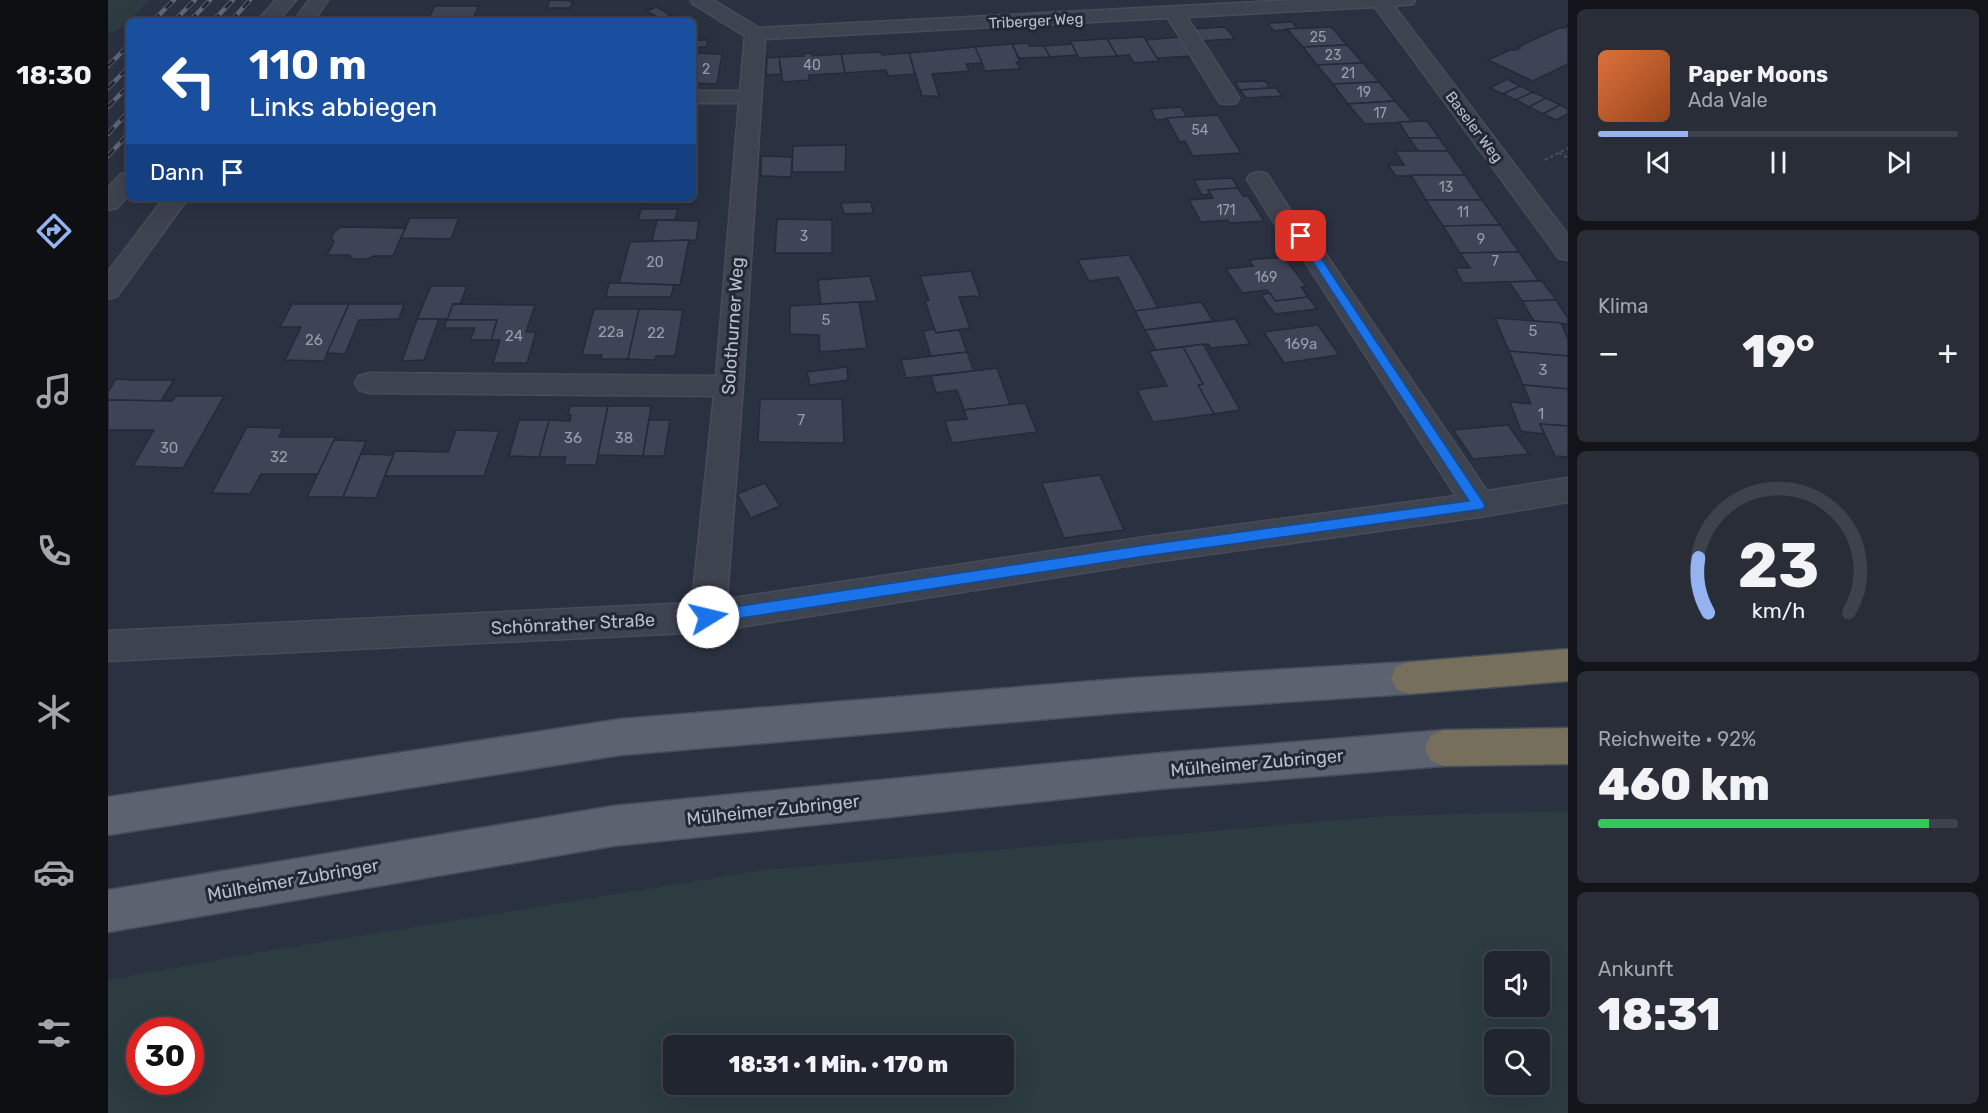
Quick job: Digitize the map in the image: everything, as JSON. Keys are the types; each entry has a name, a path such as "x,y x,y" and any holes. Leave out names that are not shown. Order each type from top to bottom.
{"highway":[{"path":"1425,677 1568,665"},
{"path":"1425,677 1568,674"},
{"path":"1444,748 1568,746"}],"main road":[{"path":"108,816 621,737 1132,695 1425,677"},
{"name":"Mülheimer Zubringer","path":"108,911 613,826 1160,771 1444,748"}],"street":[{"path":"270,18 287,0"},
{"path":"306,18 320,0"},
{"path":"700,0 755,34"},
{"name":"Triberger Weg","path":"755,34 1175,14 1406,0"},
{"name":"Baseler Weg","path":"1381,2 1568,252"},
{"path":"1175,14 1228,98"},
{"name":"Solothurner Weg","path":"708,617 729,386 755,34"},
{"path":"696,97 750,98"},
{"path":"1259,178 1289,227 1301,236 1479,505"},
{"path":"108,203 126,182"},
{"path":"108,290 174,201"},
{"path":"369,383 729,386"},
{"name":"Schönrather Straße","path":"108,646 708,617 1146,550 1479,505 1568,490"}],"path":[{"path":"1559,153 1568,158"}],"shaded area":[{"path":"108,0 149,0 133,18 126,18 126,25 108,34"},
{"path":"1568,811 1568,1113 108,1113 108,980 255,953 764,870 1386,816"}],"building":[{"path":"550,0 573,1 570,8 547,8"},
{"path":"435,6 479,6 473,18 429,18"},
{"path":"657,7 671,15 659,18 646,11"},
{"path":"1292,22 1297,28 1274,31 1268,23"},
{"path":"1568,24 1568,64 1533,81 1488,60 1510,50 1517,50 1520,48 1518,47 1559,28 1565,28"},
{"path":"1225,27 1235,39 1198,41 1190,29"},
{"path":"1331,27 1347,45 1303,47 1287,29"},
{"path":"1144,37 1159,61 1134,63 1129,55 1117,56 1107,39"},
{"path":"1182,37 1194,56 1157,58 1146,40"},
{"path":"1107,39 1117,56 1079,58 1070,41"},
{"path":"696,40 708,40 706,47 696,47"},
{"path":"1028,43 1029,46 1044,46 1050,57 1019,58 1012,44"},
{"path":"1012,44 1020,62 1016,62 1020,69 985,71 975,47"},
{"path":"1072,44 1077,55 1050,57 1044,46"},
{"path":"1347,45 1363,63 1317,65 1303,47"},
{"path":"975,47 982,63 966,64 969,71 932,74 939,96 922,96 909,53"},
{"path":"881,52 882,55 909,53 915,74 888,76 886,70 845,73 841,54"},
{"path":"696,53 722,54 717,84 696,83"},
{"path":"812,53 812,56 841,54 845,73 809,75 809,80 783,82 779,57 804,56 803,54"},
{"path":"779,57 781,74 766,75 767,58"},
{"path":"1363,63 1379,82 1333,84 1317,65"},
{"path":"1507,79 1520,86 1503,94 1490,88"},
{"path":"1265,81 1270,88 1240,90 1235,82"},
{"path":"1379,82 1395,101 1348,104 1333,84"},
{"path":"1520,86 1533,92 1516,100 1503,94"},
{"path":"1276,88 1282,96 1246,98 1240,90"},
{"path":"1533,92 1546,98 1529,107 1516,100"},
{"path":"1546,98 1560,105 1543,114 1529,107"},
{"path":"1395,101 1413,122 1365,124 1348,104"},
{"path":"1560,105 1568,109 1568,114 1556,120 1543,114"},
{"path":"1181,107 1187,117 1156,120 1151,109"},
{"path":"1218,115 1241,153 1193,156 1185,141 1180,142 1167,118"},
{"path":"1427,121 1439,138 1409,138 1399,122"},
{"path":"1409,138 1439,138 1448,151 1418,151"},
{"path":"846,145 845,172 792,172 793,146"},
{"path":"1395,151 1448,151 1465,175 1396,176 1388,165 1404,165"},
{"path":"761,156 792,157 791,177 761,176"},
{"path":"1411,175 1465,175 1482,200 1426,200"},
{"path":"1232,178 1238,188 1208,190 1211,194 1202,195 1194,180"},
{"path":"1238,188 1243,196 1248,196 1264,221 1201,222 1189,200 1213,198 1208,190"},
{"path":"1426,200 1482,200 1500,225 1443,226"},
{"path":"642,201 694,201 693,204 641,204"},
{"path":"871,202 873,213 844,214 841,203"},
{"path":"641,209 678,209 675,220 638,220"},
{"path":"410,218 459,218 451,239 401,238"},
{"path":"777,219 832,220 832,253 775,253"},
{"path":"657,220 699,221 696,240 652,241"},
{"path":"1500,225 1519,252 1460,253 1443,226"},
{"path":"341,227 405,228 393,256 353,259 349,255 327,255 334,242 331,238"},
{"path":"689,240 680,285 619,283 630,242"},
{"path":"1519,252 1539,281 1463,283 1455,268 1470,268 1460,253"},
{"path":"1129,255 1158,308 1135,311 1118,277 1089,281 1078,260"},
{"path":"1284,257 1306,286 1301,287 1308,297 1275,301 1267,290 1242,293 1226,269 1253,266 1249,260"},
{"path":"971,271 980,296 959,297 970,328 936,333 925,301 929,300 920,276"},
{"path":"870,276 877,301 821,304 818,280"},
{"path":"1542,281 1556,300 1522,301 1509,282"},
{"path":"609,283 674,285 671,297 606,297"},
{"path":"431,286 467,286 460,304 453,304 448,319 417,319"},
{"path":"1270,293 1275,301 1308,297 1317,309 1275,314 1261,295"},
{"path":"1556,300 1568,318 1568,324 1534,321 1522,301"},
{"path":"859,302 867,348 820,352 819,335 790,334 790,306"},
{"path":"1201,302 1213,321 1145,330 1135,311"},
{"path":"292,304 349,304 324,361 285,360 301,327 280,327"},
{"path":"349,304 404,304 399,319 359,320 345,354 327,353"},
{"path":"453,304 535,305 526,332 536,332 527,363 493,363 500,340 491,340 497,320 447,320"},
{"path":"594,309 639,309 628,359 600,359 602,355 582,355"},
{"path":"639,309 683,310 675,356 656,356 655,360 628,359"},
{"path":"1495,318 1561,323 1568,339 1568,356 1509,351"},
{"path":"417,319 439,319 424,360 402,361"},
{"path":"447,319 497,320 491,340 470,340 475,328 444,328"},
{"path":"1235,319 1250,344 1211,348 1208,344 1156,350 1145,330"},
{"path":"1318,325 1339,355 1284,363 1264,332"},
{"path":"934,329 936,333 959,330 967,352 931,356 923,331"},
{"path":"1203,344 1240,410 1214,414 1198,385 1203,384 1183,347"},
{"path":"1183,347 1203,384 1198,385 1214,414 1153,422 1137,390 1167,386 1149,351"},
{"path":"1509,351 1568,356 1568,389 1523,385"},
{"path":"967,352 974,371 906,378 901,360"},
{"path":"847,367 848,380 810,385 807,372"},
{"path":"997,368 1010,405 964,410 957,390 936,393 931,376"},
{"path":"116,379 174,380 161,401 108,400 108,392"},
{"path":"1523,385 1568,389 1568,426 1540,424 1544,434 1521,431 1510,402 1531,404"},
{"path":"176,396 224,396 183,468 133,466 154,430 108,430 108,400 172,401"},
{"path":"760,399 842,399 844,443 758,442"},
{"path":"1025,403 1037,432 952,443 945,421 967,419 964,410"},
{"path":"570,406 608,406 596,465 564,465 566,457 539,457 549,420 570,421 571,415 568,415"},
{"path":"608,406 651,406 643,456 598,455"},
{"path":"519,420 549,420 539,457 509,456"},
{"path":"649,420 670,420 664,456 643,456"},
{"path":"1540,424 1568,426 1568,457 1555,456"},
{"path":"1508,425 1529,454 1473,459 1453,430"},
{"path":"247,427 283,428 279,437 336,437 318,474 261,474 250,494 212,493"},
{"path":"456,430 499,431 484,476 385,476 395,451 448,452"},
{"path":"334,440 366,441 343,497 307,497"},
{"path":"361,454 393,455 376,498 343,497"},
{"path":"1100,475 1124,530 1064,538 1042,483"},
{"path":"765,483 780,506 751,518 737,494"}],"railway":[{"path":"156,18 174,0"},
{"path":"177,18 195,0"},
{"path":"193,18 210,0"},
{"path":"216,18 233,0"},
{"path":"234,18 250,0"},
{"path":"108,66 126,48"},
{"path":"108,88 126,70"},
{"path":"108,107 126,88"},
{"path":"108,134 126,114"},
{"path":"108,156 126,136"}],"route":[{"path":"708,617 1146,550 1479,505 1301,236"}]}
